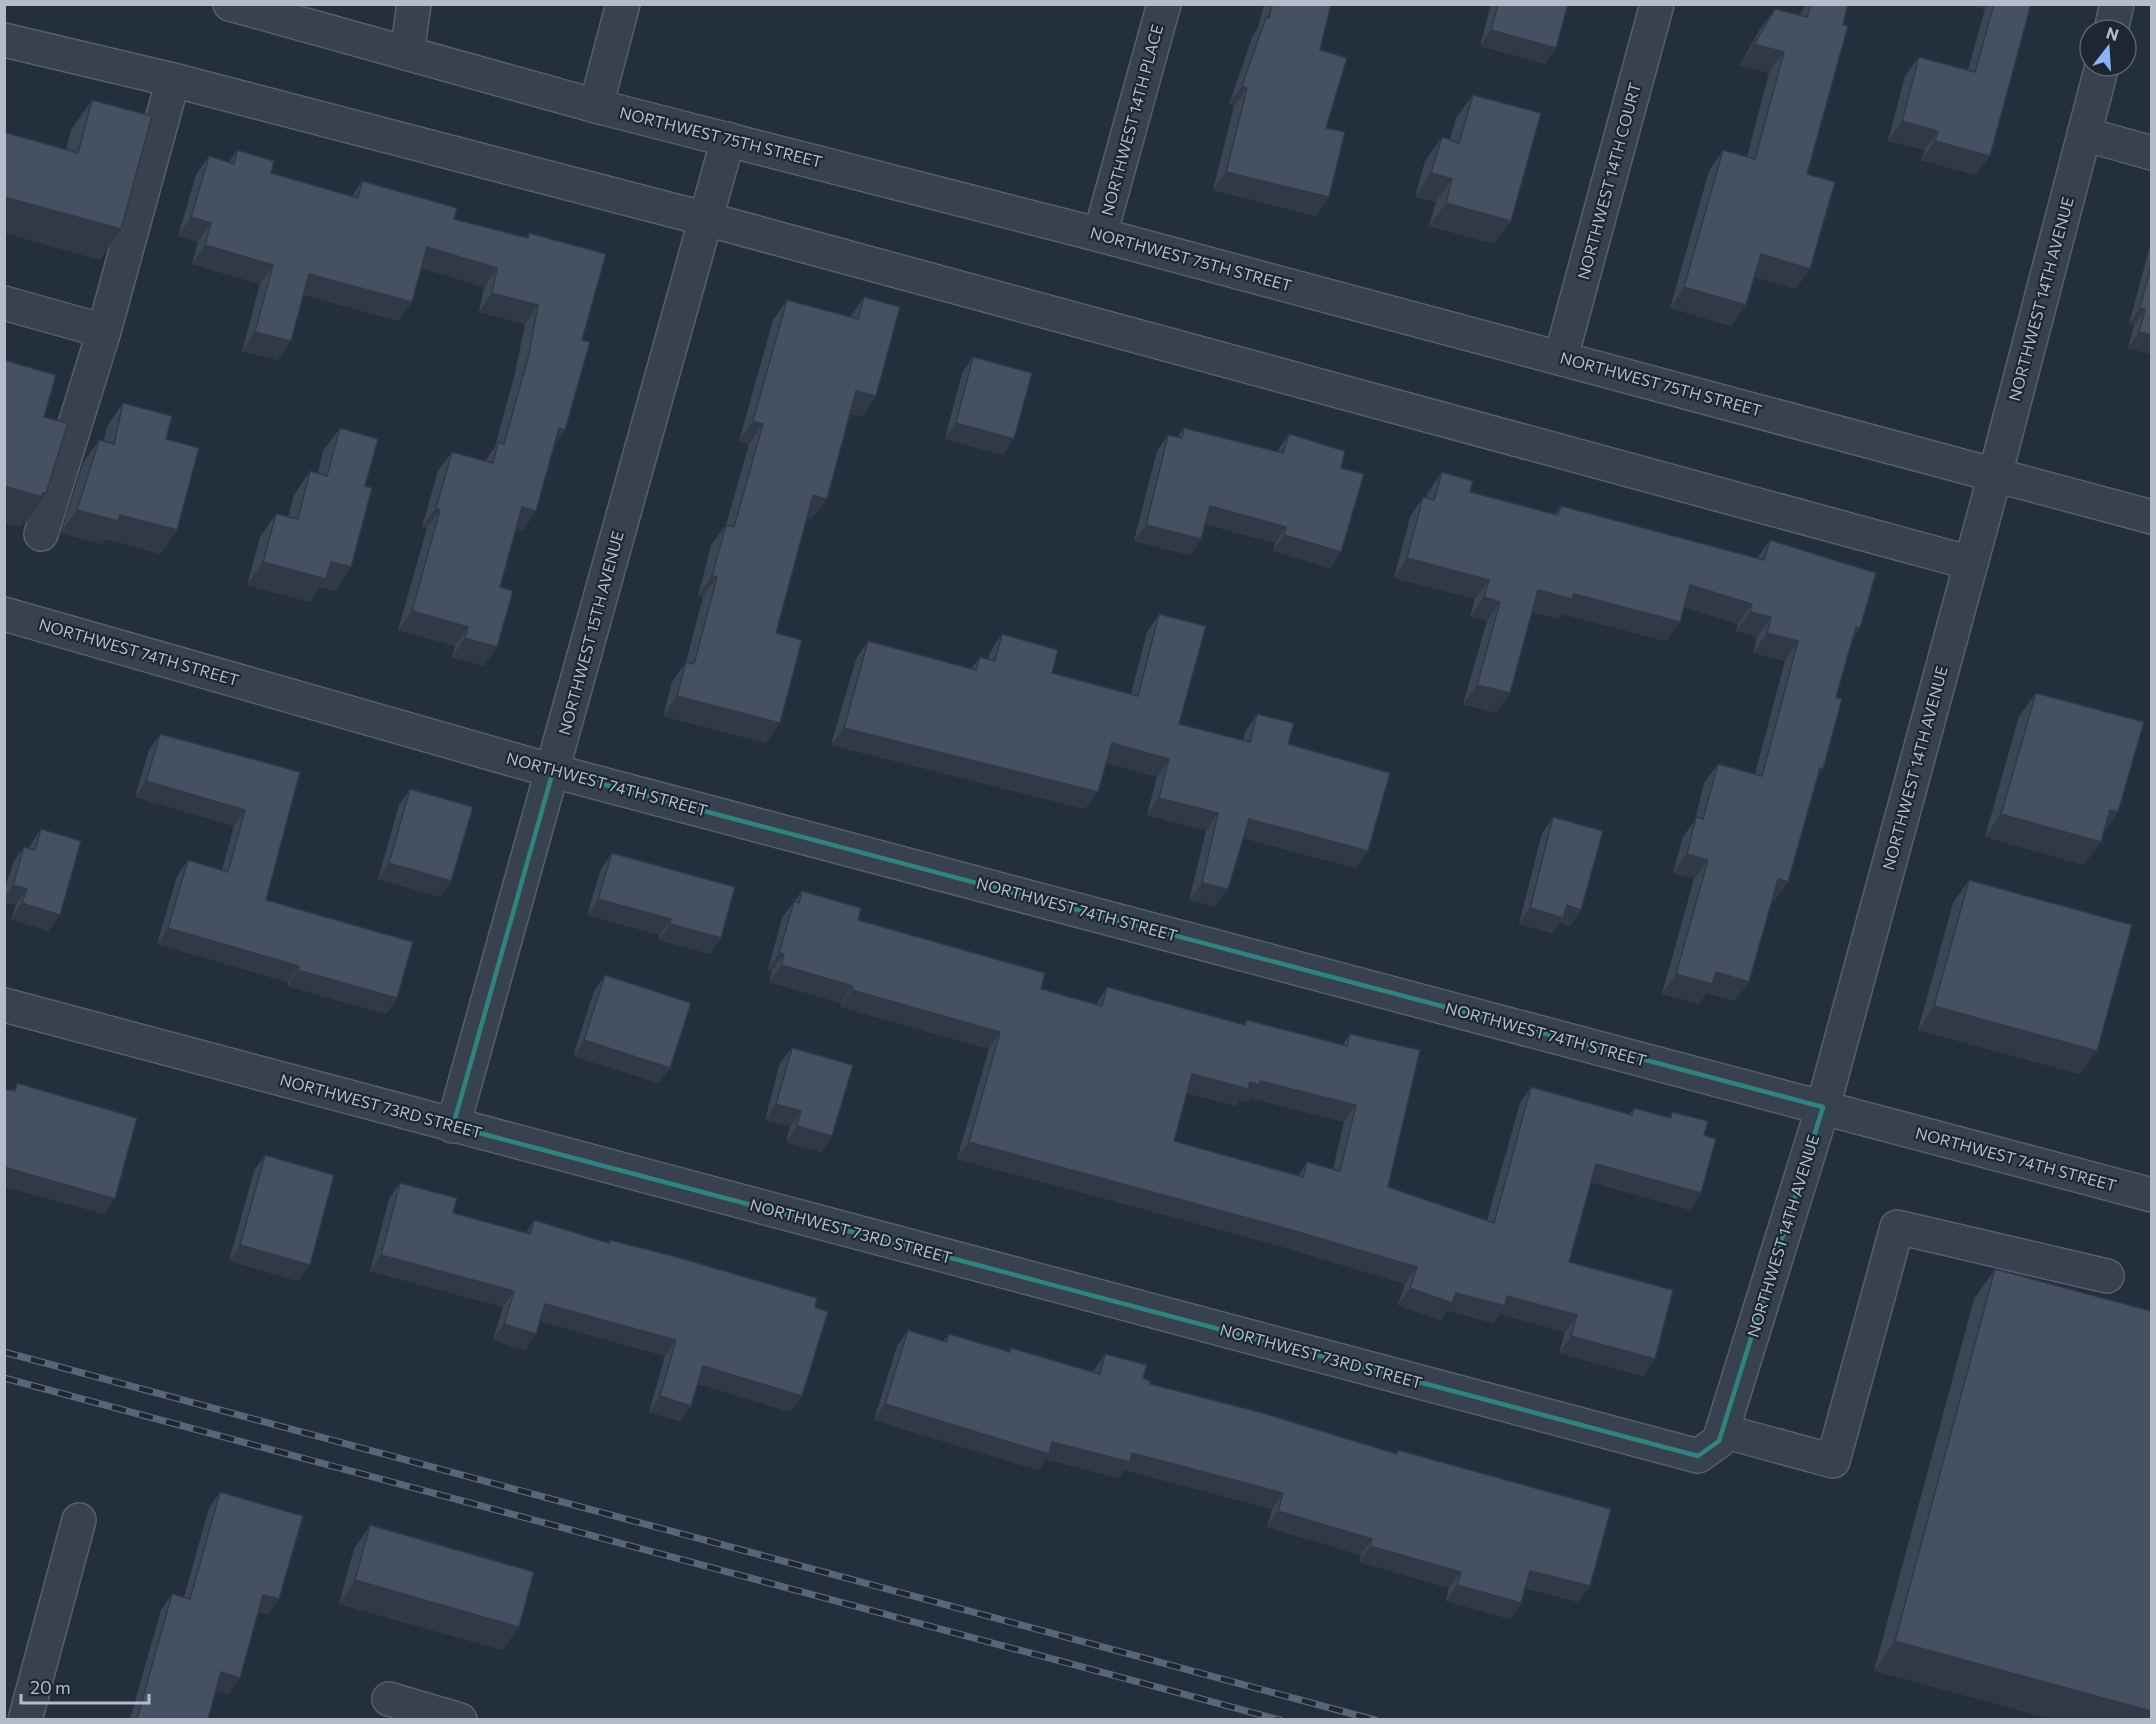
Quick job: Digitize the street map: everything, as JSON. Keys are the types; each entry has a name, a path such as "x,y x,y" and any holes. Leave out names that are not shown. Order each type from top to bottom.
{"street":[{"name":"NORTHWEST 75TH STREET","path":"230,4 596,105 1561,357 2151,517"},
{"path":"406,53 414,4"},
{"path":"596,105 623,4"},
{"name":"NORTHWEST 14TH PLACE","path":"1100,235 1164,4"},
{"name":"NORTHWEST 14TH COURT","path":"1561,357 1657,4"},
{"path":"4,40 174,80 706,219 1971,563"},
{"name":"NORTHWEST 14TH AVENUE","path":"1698,1456 1719,1441 1823,1107 1995,475 2099,78"},
{"path":"41,534 104,331 174,80"},
{"path":"2084,134 2151,153"},
{"name":"NORTHWEST 15TH AVENUE","path":"453,1126 728,140"},
{"path":"4,303 104,331"},
{"name":"NORTHWEST 74TH STREET","path":"4,614 553,771 2151,1195"},
{"name":"NORTHWEST 73RD STREET","path":"4,1005 1698,1456"},
{"path":"1722,1431 1833,1461 1897,1227 2107,1276"},
{"path":"25,1719 79,1520"},
{"path":"389,1699 460,1719"}],"highlighted area":[{"path":"553,771 1823,1107 1719,1441 1698,1456 453,1126"}],"building":[{"path":"1272,4 1331,4 1320,50 1347,58 1326,128 1345,132 1329,197 1226,172 1247,88 1242,86 1266,17 1269,18"},
{"path":"1498,4 1568,4 1556,48 1491,30"},
{"path":"1811,4 1848,4 1843,25 1848,26 1807,174 1835,182 1810,269 1761,254 1746,305 1684,287 1723,150 1755,159 1784,52 1754,44 1775,9 1807,17"},
{"path":"1994,4 2031,4 1990,156 1935,141 1938,131 1902,121 1919,57 1975,72"},
{"path":"1473,95 1541,113 1511,221 1446,203 1452,179 1431,173 1442,137 1459,143"},
{"path":"92,100 152,116 121,229 4,197 4,132 78,153"},
{"path":"237,150 274,161 271,173 358,198 362,181 457,208 454,219 528,238 529,233 606,254 582,340 590,342 565,430 559,428 536,511 522,507 500,587 513,591 497,647 465,638 468,627 412,611 440,510 436,508 452,452 493,463 498,442 504,444 529,354 538,305 492,293 497,268 427,247 412,302 309,274 291,341 255,332 273,265 205,245 211,223 191,217 209,156 234,164"},
{"path":"2151,266 2151,335 2139,332 2145,309 2140,308"},
{"path":"864,297 900,307 876,396 856,391 827,499 813,495 776,633 802,640 780,723 677,696 686,662 694,664 717,577 712,576 726,525 734,527 763,424 753,421 787,300 858,319"},
{"path":"973,357 1032,373 1014,439 956,423"},
{"path":"4,360 56,375 44,417 68,423 46,493 43,493 42,497 4,486"},
{"path":"123,403 172,416 166,439 199,448 177,530 120,515 118,521 77,510 99,440 114,444"},
{"path":"340,428 378,439 365,486 372,488 351,567 331,562 326,579 263,562 276,514 298,519 310,471 327,476"},
{"path":"1184,428 1283,453 1289,434 1345,451 1341,468 1364,474 1341,552 1284,535 1286,527 1210,506 1201,539 1146,525 1168,435 1182,438"},
{"path":"1442,472 1473,481 1470,492 1558,515 1561,506 1764,560 1770,540 1876,573 1860,628 1856,627 1836,697 1842,699 1788,882 1778,879 1749,982 1716,972 1712,984 1676,974 1708,860 1687,854 1696,817 1703,819 1718,764 1762,776 1798,641 1767,633 1771,617 1750,612 1752,604 1690,585 1680,622 1574,594 1572,599 1538,590 1510,693 1477,685 1500,602 1484,597 1489,580 1407,558 1423,497 1434,500"},
{"path":"1159,614 1206,626 1179,724 1250,742 1257,714 1294,723 1288,744 1390,773 1368,851 1249,819 1228,889 1202,883 1218,813 1159,798 1169,759 1112,743 1098,792 844,728 868,641 976,670 980,657 995,661 1002,634 1058,650 1052,673 1138,696"},
{"path":"2036,693 2144,722 2118,812 2110,810 2101,842 2001,814"},
{"path":"160,734 300,772 266,900 413,942 397,998 298,970 299,966 168,928 188,860 228,872 245,810 146,781"},
{"path":"410,789 473,807 451,881 389,863"},
{"path":"1553,817 1603,831 1581,910 1567,905 1563,918 1530,908"},
{"path":"41,829 81,841 60,915 22,903 27,889 13,885 24,847 35,850"},
{"path":"612,853 735,887 721,938 670,924 671,919 598,899"},
{"path":"1969,880 2132,925 2097,1051 1934,1006"},
{"path":"802,891 861,908 858,920 1045,973 1041,989 1102,1006 1107,987 1245,1025 1247,1020 1347,1046 1350,1034 1420,1050 1388,1187 1494,1223 1531,1087 1632,1115 1634,1108 1671,1118 1672,1112 1708,1121 1704,1135 1716,1139 1701,1193 1596,1164 1569,1262 1673,1290 1655,1359 1571,1336 1577,1315 1507,1296 1505,1306 1456,1293 1452,1303 1410,1288 1417,1267 1288,1229 969,1142 1000,1032 852,990 853,986 781,965 784,954 779,953 794,901 799,903","holes":["1192,1074 1248,1089 1250,1082 1260,1085 1260,1081 1356,1105 1340,1171 1307,1162 1303,1177 1174,1141"]},
{"path":"605,975 691,1003 670,1068 584,1040"},
{"path":"792,1048 853,1065 832,1136 797,1126 801,1111 776,1104"},
{"path":"17,1083 137,1118 115,1199 4,1167 4,1089 15,1091"},
{"path":"265,1155 334,1175 310,1265 240,1245"},
{"path":"400,1183 457,1198 453,1213 530,1234 534,1220 609,1243 610,1240 673,1256 817,1298 815,1307 828,1312 802,1396 703,1366 691,1406 660,1396 676,1340 545,1304 536,1334 504,1324 514,1291 381,1255"},
{"path":"1995,1269 2151,1311 2151,1711 1895,1641"},
{"path":"908,1330 946,1342 949,1334 1010,1352 1011,1348 1100,1374 1105,1354 1147,1365 1143,1378 1150,1381 1150,1384 1263,1413 1397,1454 1398,1450 1611,1509 1590,1586 1530,1571 1521,1603 1457,1585 1461,1572 1370,1546 1372,1539 1278,1511 1283,1493 1132,1453 1130,1462 1052,1442 1049,1454 885,1404"},
{"path":"220,1492 303,1516 279,1599 263,1595 240,1678 221,1672 208,1719 137,1719 172,1594 190,1599"},
{"path":"370,1525 534,1572 519,1627 355,1580"}],"railway":[{"path":"4,1352 1375,1720"},
{"path":"4,1378 1280,1720"}]}
